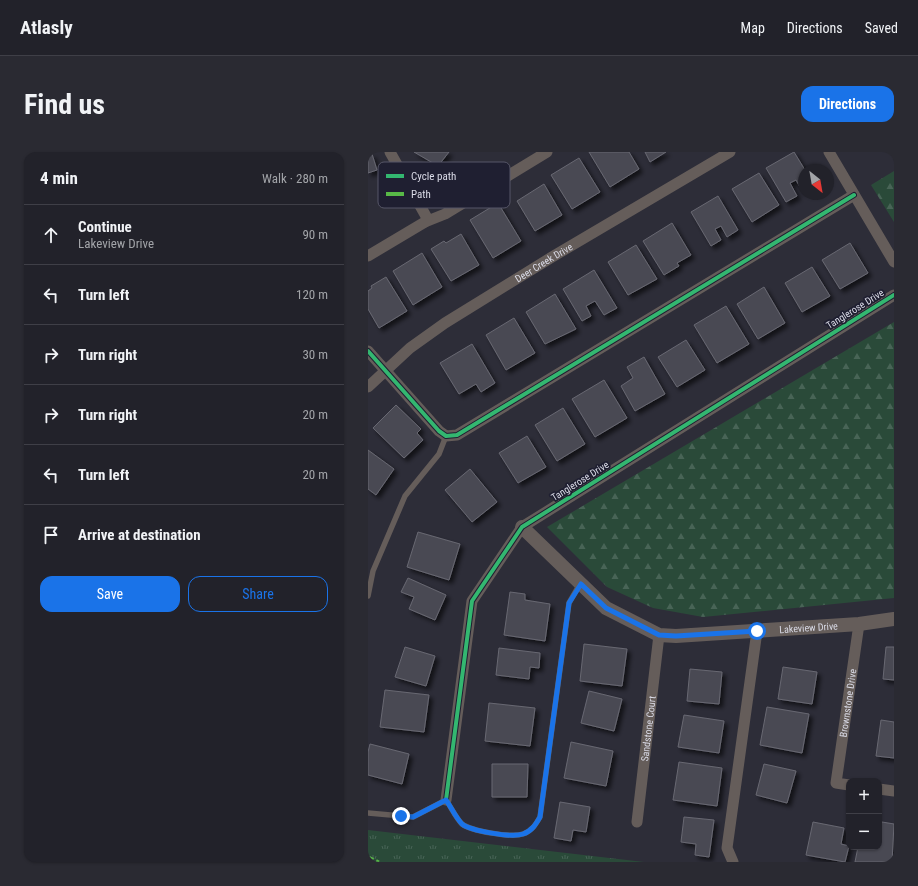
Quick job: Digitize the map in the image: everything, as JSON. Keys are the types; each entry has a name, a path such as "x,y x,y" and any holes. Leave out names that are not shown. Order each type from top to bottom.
{"street":[{"path":"390,152 396,162"},
{"path":"510,174 547,152"},
{"name":"Deer Creek Drive","path":"368,387 410,348 473,306 730,152"},
{"path":"829,152 894,262"},
{"path":"368,351 439,431 446,436 457,435 854,195"},
{"path":"424,208 428,218 425,222"},
{"path":"368,256 425,222 445,214 455,208"},
{"name":"Tanglerose Drive","path":"446,800 472,601 522,527 894,295"},
{"name":"Lakeview Drive","path":"522,527 606,608 659,635 676,636 757,631 859,624 894,619"},
{"name":"Brownstone Drive","path":"846,785 836,783 859,624"},
{"path":"734,862 727,848 757,631"},
{"name":"Sandstone Court","path":"637,822 659,635"},
{"path":"882,789 894,791"}],"lane":[{"path":"368,596 373,571 405,496 439,454 446,436"},
{"path":"368,813 413,817 446,800 462,824 474,829 507,835 523,834 534,828 540,817 569,603 581,584"}],"green space":[{"path":"894,171 894,222 871,185"},
{"path":"894,322 894,598 703,617 653,608 607,587 547,527"},
{"path":"368,830 644,862 368,862"}],"building":[{"path":"414,152 449,152 441,162 431,162"},
{"path":"589,152 629,152 639,169 610,187"},
{"path":"645,152 666,152 650,162"},
{"path":"794,152 801,164 798,164 798,184 796,180 790,183 797,196 786,202 766,168"},
{"path":"372,154 377,170 368,173 368,156"},
{"path":"579,158 600,192 572,209 551,175"},
{"path":"759,173 779,205 752,222 732,189"},
{"path":"544,184 562,215 535,231 517,201"},
{"path":"718,196 738,230 727,237 721,226 715,229 721,240 711,246 691,212"},
{"path":"490,208 501,208 521,241 493,258 470,220"},
{"path":"672,223 691,255 677,263 679,266 664,275 643,241"},
{"path":"461,234 479,265 451,281 431,249 444,241 446,243"},
{"path":"850,243 868,273 840,289 822,260"},
{"path":"636,245 657,279 628,295 608,262"},
{"path":"422,253 442,287 413,305 393,271"},
{"path":"812,267 830,296 802,312 785,283"},
{"path":"594,270 617,308 604,315 595,301 586,306 591,316 582,321 563,289"},
{"path":"386,277 407,311 379,328 368,309 368,291 372,288 371,286"},
{"path":"764,287 785,323 758,339 737,304"},
{"path":"555,294 576,329 545,344 526,312"},
{"path":"726,306 749,344 717,363 694,325"},
{"path":"514,318 535,353 506,370 486,335"},
{"path":"686,340 705,370 677,387 658,357"},
{"path":"472,344 495,383 481,392 476,384 459,394 440,363"},
{"path":"644,357 665,394 635,411 621,386 633,378 627,367"},
{"path":"604,380 627,418 595,437 572,399"},
{"path":"396,405 421,429 417,433 423,440 404,458 373,428"},
{"path":"563,408 585,444 557,461 535,425"},
{"path":"527,436 546,467 518,483 499,453"},
{"path":"368,450 394,469 376,495 368,489"},
{"path":"470,469 497,502 472,522 445,490"},
{"path":"418,532 460,544 449,580 407,567"},
{"path":"408,578 446,595 435,620 409,609 414,597 401,592"},
{"path":"510,592 525,594 525,600 550,604 545,641 504,635"},
{"path":"584,644 627,649 622,686 580,681"},
{"path":"405,647 435,656 426,686 395,677"},
{"path":"886,647 894,647 894,680 883,679"},
{"path":"499,648 540,653 539,668 530,667 529,679 496,675"},
{"path":"783,667 817,672 812,704 778,699"},
{"path":"690,669 722,672 719,704 687,701"},
{"path":"385,690 429,695 424,732 380,727"},
{"path":"589,691 622,699 614,731 581,723"},
{"path":"489,703 535,708 530,746 485,741"},
{"path":"767,707 809,714 802,753 760,745"},
{"path":"684,715 724,721 719,753 678,747"},
{"path":"881,720 894,722 894,758 876,756"},
{"path":"571,742 613,751 606,786 564,778"},
{"path":"370,744 409,754 402,784 368,775 368,752"},
{"path":"679,762 722,768 717,806 673,800"},
{"path":"492,764 528,764 527,797 492,797"},
{"path":"764,764 796,771 787,803 756,795"},
{"path":"560,802 590,807 586,832 573,830 571,841 554,838"},
{"path":"684,817 714,820 709,857 695,855 696,844 681,842"},
{"path":"813,822 844,828 841,844 846,845 846,850 848,850 845,862 806,855"},
{"path":"882,822 894,824 892,862 855,862 857,850 882,850"}],"marked path":[{"path":"368,857 379,862"}],"cycle path":[{"path":"368,351 439,431 446,436 457,435 854,195"},
{"path":"446,800 472,601 522,527 894,295"}],"route":[{"path":"401,816 413,817 446,800 462,824 474,829 507,835 523,834 534,828 540,817 569,603 581,584 606,608 659,635 676,636 757,631"}]}
